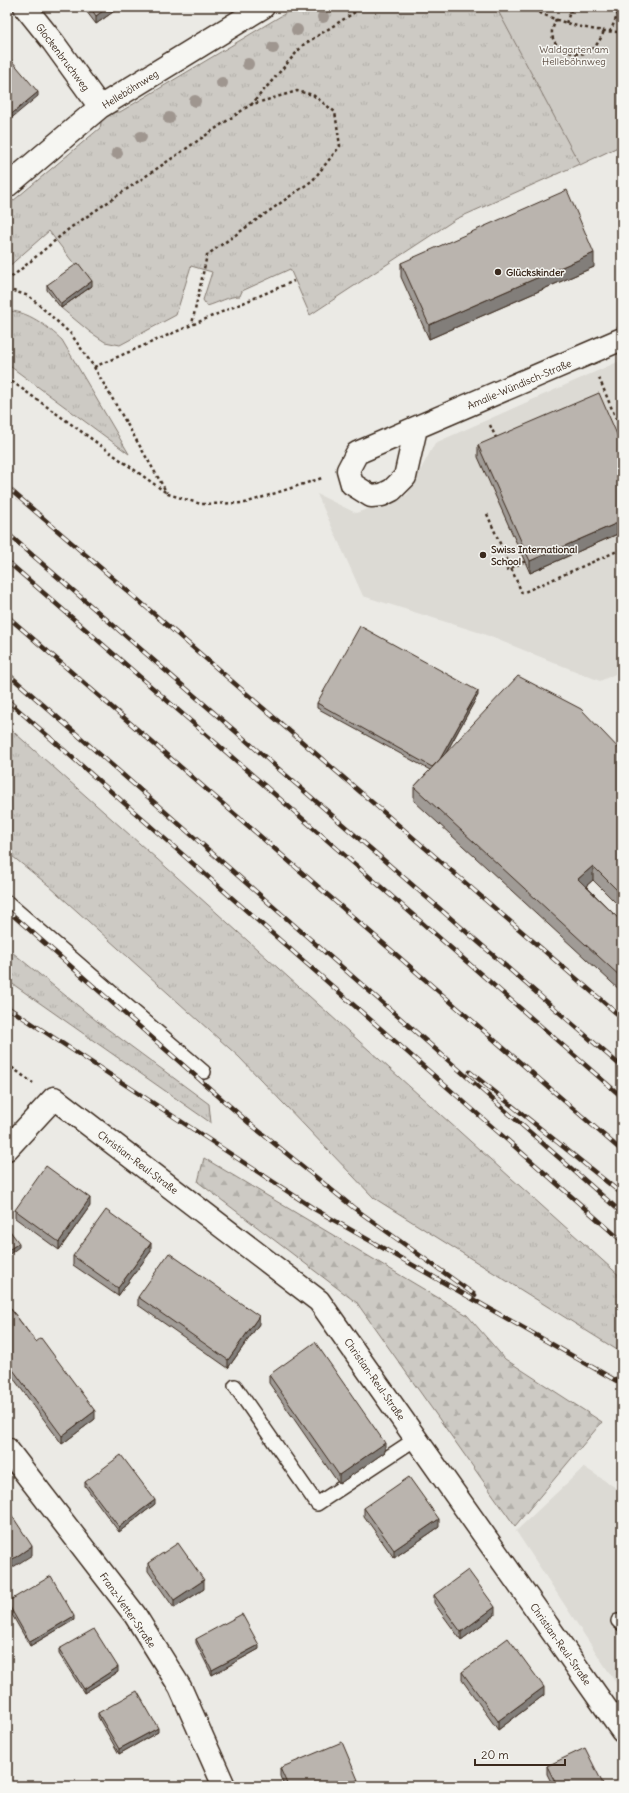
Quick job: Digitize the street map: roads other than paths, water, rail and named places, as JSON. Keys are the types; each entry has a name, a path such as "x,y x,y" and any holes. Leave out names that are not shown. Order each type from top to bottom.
{"street":[{"name":"Glockenbruchweg","path":"25,7 53,42 100,107"},
{"name":"Helleböhnweg","path":"7,186 100,107 263,7"},
{"name":"Amalie-Wündisch-Straße","path":"416,428 405,478 392,490 382,495 371,496 352,484 348,470 357,453 622,339"},
{"name":"Christian-Reul-Straße","path":"7,1149 54,1098 319,1300 622,1731"},
{"name":"Franz-Vetter-Straße","path":"7,1449 135,1615 180,1687 224,1786"}],"lane":[{"path":"7,902 204,1072"},
{"path":"235,1386 317,1504 417,1438"}],"railway":[{"path":"7,487 622,1018"},
{"path":"7,533 622,1067"},
{"path":"7,561 622,1097"},
{"path":"7,616 622,1151"},
{"path":"7,673 622,1213"},
{"path":"7,700 622,1241"},
{"path":"7,910 249,1123 354,1208 475,1295"},
{"path":"7,1007 316,1210 622,1384"},
{"path":"470,1072 622,1194"}],"place":[{"name":"Glückskinder","path":"498,272"},
{"name":"Swiss International School","path":"483,555"}],"park label":[{"name":"Waldgarten am Helleböhnweg","path":"574,54"}]}
